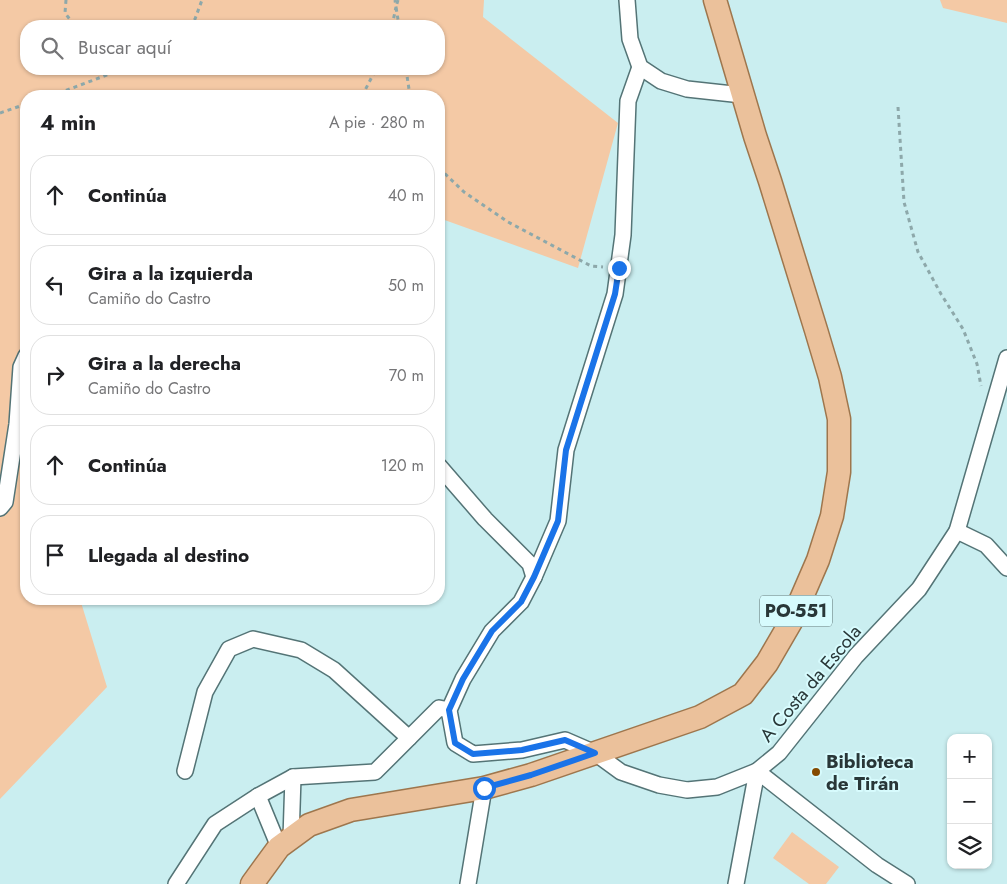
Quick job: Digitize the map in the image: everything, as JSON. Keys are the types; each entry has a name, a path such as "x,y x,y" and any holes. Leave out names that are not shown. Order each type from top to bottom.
{"main road":[{"name":"PO-551","path":"252,884 285,843 309,825 351,810 484,788 531,775 700,717 743,694 767,663 792,620 818,560 832,516 839,472 839,419 830,377 742,94 715,0"}],"street":[{"path":"628,0 630,39 640,67 661,82 687,89 742,94"},
{"path":"176,884 215,824 258,796 293,777 375,772 439,708 449,710 463,679 492,631 521,602 558,521 566,450 615,294 623,235 628,101 640,67"},
{"name":"A Costa da Escola","path":"449,710 455,743 473,754 522,750 565,740 595,753 621,772 659,785 687,790 717,787 757,771 779,753 856,656 919,589 957,531 1007,358"},
{"path":"0,508 5,502 18,424 20,386"},
{"path":"445,473 485,519 530,564 534,577"},
{"path":"957,531 986,545 1007,568"},
{"path":"185,771 205,692 229,649 253,639 301,650 334,670 409,738"},
{"path":"736,884 757,771 877,865 907,884"},
{"path":"285,843 293,777"},
{"path":"468,884 484,788"},
{"path":"258,796 285,843"}],"path":[{"path":"66,0 65,12 71,20"},
{"path":"195,20 202,0"},
{"path":"396,0 398,20"},
{"path":"393,20 396,7"},
{"path":"67,90 105,75"},
{"path":"365,90 373,75"},
{"path":"407,75 409,90"},
{"path":"0,113 20,106"},
{"path":"898,107 904,202 918,252 963,329 977,364 982,390"},
{"path":"445,174 464,192 508,222 591,266 619,268"}],"shaded area":[{"path":"0,0 484,0 483,17 618,123 578,268 445,220 445,90 20,90 20,605 82,605 107,687 0,799"},
{"path":"940,0 1007,0 1007,23 943,8"},
{"path":"792,832 839,867 826,884 809,884 773,858"}],"place":[{"name":"Biblioteca de Tirán","path":"816,772"}],"route":[{"path":"484,788 531,775 595,753 565,740 522,750 473,754 455,743 449,710 463,679 492,631 521,602 558,521 566,450 587,378 615,294 619,268"}]}
